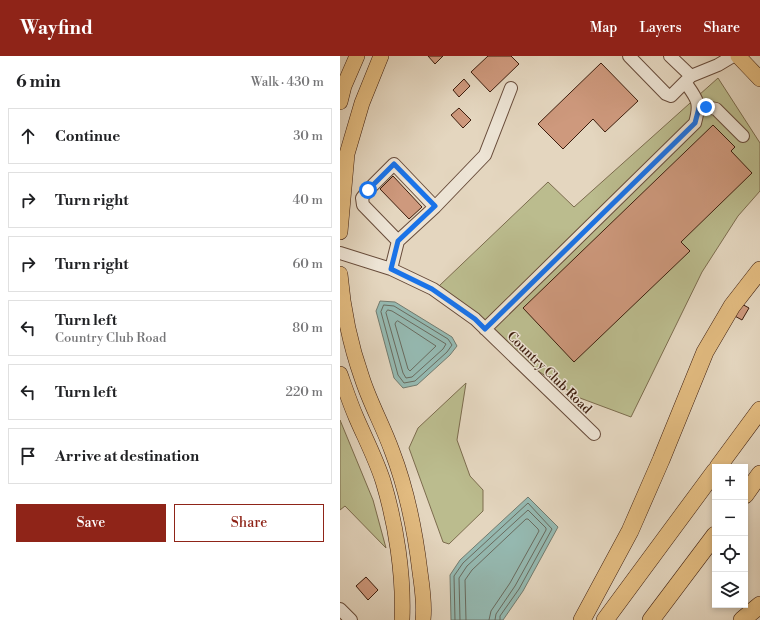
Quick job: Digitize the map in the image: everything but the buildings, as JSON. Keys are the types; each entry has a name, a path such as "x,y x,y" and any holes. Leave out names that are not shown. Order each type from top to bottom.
{"highway":[{"path":"582,620 630,531 705,352 732,306 760,270"},
{"path":"720,464 760,410"},
{"path":"748,491 760,474"},
{"path":"605,620 712,475"},
{"path":"651,620 714,536"},
{"path":"742,620 760,605"}],"main road":[{"path":"341,97 344,86 357,56"},
{"path":"340,232 347,154 362,103 381,56"},
{"path":"738,56 760,79"},
{"path":"340,274 346,317 355,356 371,404 392,450 408,500 418,551 422,582 424,620"},
{"path":"340,374 355,416 375,461 385,489 394,526 399,561 402,620"}],"street":[{"path":"629,56 666,94 671,96 688,79 733,56"},
{"path":"485,329 695,123 699,108 688,79 670,56"},
{"path":"391,269 398,241 485,155 511,88"},
{"path":"699,108 706,107 716,110 743,136"},
{"path":"398,241 363,205 362,198 394,164 435,206"},
{"name":"Country Club Road","path":"340,253 391,269 432,289 475,319 594,434"},
{"path":"340,609 351,620"}],"green space":[{"path":"718,78 760,143 760,191 738,216 702,272 631,417 580,398 535,369 439,286 548,182 574,207"},
{"path":"466,383 457,440 470,476 483,490 483,511 449,544 443,542 409,448 418,428"},
{"path":"340,420 373,500 386,548 345,506 340,510"}],"water":[{"path":"380,301 395,302 452,337 457,346 450,355 417,385 403,388 394,378 376,311"},
{"path":"528,497 558,527 523,591 503,620 451,620 450,575 460,560"}],"route":[{"path":"368,190 394,164 435,206 398,241 391,269 432,289 475,319 485,329 695,123 699,108 706,107"}]}
